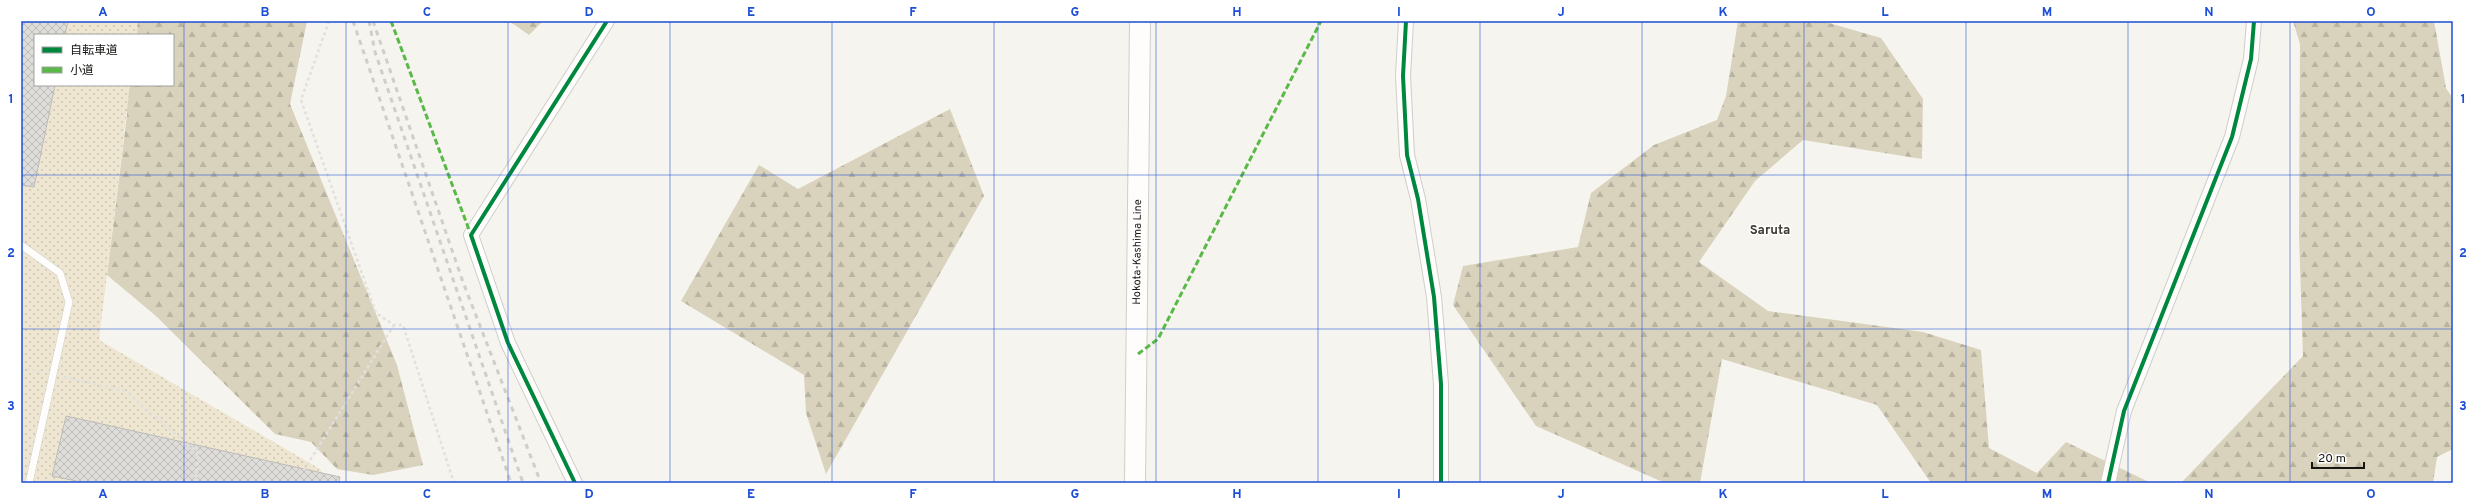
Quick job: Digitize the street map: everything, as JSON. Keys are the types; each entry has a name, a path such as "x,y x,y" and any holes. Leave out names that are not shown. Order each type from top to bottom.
{"main road":[{"name":"Hokota-Kashima Line","path":"1135,483 1140,21"}],"street":[{"path":"565,483 508,343 471,235 607,21"},
{"path":"1406,21 1403,76 1407,155 1418,199 1434,297 1441,384 1441,483"},
{"path":"2108,483 2124,411 2232,137 2251,59 2254,21"},
{"path":"508,343 575,483"}],"lane":[{"path":"21,245 60,273 70,302 29,483"}],"path":[{"path":"329,21 301,100 376,313 394,325 403,325 454,483"},
{"path":"304,470 394,325"},
{"path":"21,367 43,372"},
{"path":"58,376 125,391 199,454 195,483"}],"green space":[{"path":"128,21 307,21 290,104 397,365 423,465 373,475 337,469 311,442 275,434 156,316 107,275 127,115 127,86 174,86 174,34 128,34"},
{"path":"509,21 543,21 529,35"},
{"path":"1738,21 1822,21 1881,38 1923,99 1922,159 1803,140 1755,181 1699,262 1768,311 1923,332 1981,350 1989,448 2037,473 2066,442 2151,483 1931,483 1877,405 1722,359 1700,483 1665,483 1536,426 1453,305 1463,266 1578,247 1591,193 1654,145 1717,120 1726,96"},
{"path":"2293,21 2434,21 2446,88 2453,99 2453,449 2437,457 2433,483 2181,483 2303,356 2299,235 2300,44"},
{"path":"950,109 984,196 826,474 806,413 804,375 681,301 759,165 798,189"}],"shaded area":[{"path":"21,21 138,21 137,34 34,34 34,86 130,86 99,340 320,469 329,483 21,483"}],"building":[{"path":"21,21 68,21 65,34 34,34 34,86 55,86 34,187 21,185"},
{"path":"66,416 340,477 339,483 86,483 52,476"}],"railway":[{"path":"353,21 511,483"},
{"path":"369,21 375,52 523,483"},
{"path":"373,21 463,282 541,483"}],"marked path":[{"path":"391,21 471,235"},
{"path":"1138,354 1158,339 1321,21"}],"cycle path":[{"path":"575,483 508,343 471,235 607,21"},
{"path":"1406,21 1403,76 1407,155 1418,199 1434,297 1441,384 1441,483"},
{"path":"2108,483 2124,411 2232,137 2251,59 2254,21"}],"district":[{"name":"Saruta","path":"1770,231"}]}
